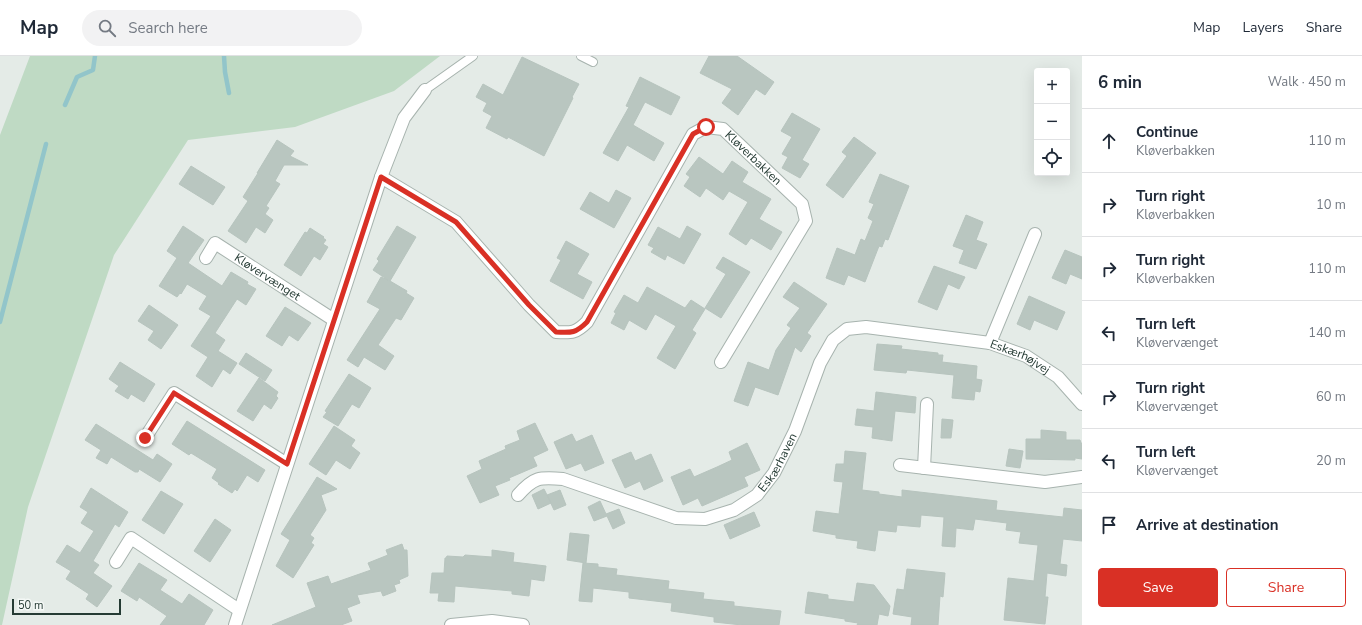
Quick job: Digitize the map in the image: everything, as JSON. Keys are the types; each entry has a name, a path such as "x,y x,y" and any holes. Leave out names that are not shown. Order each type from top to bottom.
{"street":[{"path":"235,625 381,177 404,118 425,90"},
{"name":"Kløverbakken","path":"381,177 456,222 529,305 556,332 570,333 578,331 587,322 693,134 706,127 723,129 802,204 806,221 721,362"},
{"name":"Eskærhøjvej","path":"1035,234 990,343 1026,356 1045,368 1058,377 1082,404"},
{"name":"Kløvervænget","path":"206,258 215,243 334,320"},
{"name":"Eskærhaven","path":"518,495 528,484 544,478 563,479 676,518 705,519 734,510 757,495 774,473 795,431 820,363 833,340 847,330 866,328 990,343"},
{"path":"145,438 174,393 287,464"},
{"path":"924,468 927,404"},
{"path":"900,465 1045,482 1082,477"},
{"path":"116,562 131,538 239,610"},
{"path":"451,625 492,621 522,625"}],"lane":[{"path":"425,90 473,56"},
{"path":"581,56 593,62"}],"green space":[{"path":"30,56 440,56 394,91 295,127 188,140 114,255 28,507 2,625 0,625 0,135"}],"building":[{"path":"709,56 737,56 774,82 765,95 756,89 738,115 722,103 732,89 700,73"},
{"path":"522,57 579,84 544,156 508,137 507,139 486,128 492,116 483,111 487,103 476,97 483,84 503,95"},
{"path":"640,77 680,97 671,115 645,102 633,125 664,143 654,161 627,145 618,161 603,153 629,107 626,106"},
{"path":"792,113 820,129 802,160 809,164 800,178 782,168 788,157 782,154 792,137 781,131"},
{"path":"854,137 876,153 843,198 826,185 847,156 842,152"},
{"path":"277,140 294,151 290,156 308,165 284,165 275,181 280,184 266,206 269,208 265,214 273,220 265,233 256,227 246,243 228,231 248,201 243,197"},
{"path":"699,157 723,174 732,161 748,172 742,182 771,199 759,219 782,232 771,250 751,238 746,245 729,234 748,202 729,191 723,200 706,188 700,197 684,186 690,177 686,174"},
{"path":"191,166 225,187 213,205 179,184"},
{"path":"880,174 909,186 888,240 885,239 882,247 879,246 865,282 848,275 844,285 826,278 837,248 855,255 861,239 865,241 873,221 868,218 874,204 869,202"},
{"path":"616,190 631,198 614,228 580,209 590,192 609,203"},
{"path":"966,215 983,222 976,240 987,244 976,269 959,263 964,250 953,246"},
{"path":"183,226 204,240 188,263 222,286 231,272 248,282 247,284 256,289 246,305 237,299 215,333 225,340 218,351 237,363 230,374 223,369 212,387 196,376 208,357 191,346 211,316 199,309 207,296 187,284 181,294 180,293 177,297 159,286 177,258 167,251"},
{"path":"397,226 416,237 390,281 407,291 406,293 414,298 401,320 396,318 378,345 394,356 385,370 364,357 358,367 347,360 380,309 367,302 381,277 388,280 373,270 379,261 377,259"},
{"path":"687,226 701,234 684,264 667,255 665,260 651,252 654,248 648,245 658,227 680,239"},
{"path":"310,228 324,237 323,238 326,240 323,244 328,247 320,260 314,256 301,276 284,265 305,232 307,233"},
{"path":"566,241 589,254 577,274 592,282 583,299 550,281 561,260 557,258"},
{"path":"1065,250 1082,257 1082,279 1070,274 1066,284 1052,278"},
{"path":"723,257 750,272 721,318 705,308 726,274 716,268"},
{"path":"934,266 965,277 959,289 948,284 937,310 918,302"},
{"path":"794,282 827,304 807,333 811,336 801,352 795,347 778,395 755,387 748,406 734,401 748,362 769,370 776,350 791,328 787,325 800,308 783,297"},
{"path":"647,287 685,308 691,300 705,309 692,330 696,333 675,369 657,358 676,326 655,314 646,330 629,320 624,330 611,323 616,313 614,312 624,295 638,303"},
{"path":"1029,296 1065,312 1057,330 1034,320 1030,330 1017,324"},
{"path":"149,305 178,325 161,349 148,340 154,331 138,321"},
{"path":"285,307 311,323 298,341 289,335 282,346 266,336"},
{"path":"877,344 902,346 901,349 938,353 938,355 943,355 942,362 977,366 976,379 982,380 980,392 975,391 974,400 952,398 954,375 907,370 906,373 874,370"},
{"path":"246,353 272,370 265,381 239,364"},
{"path":"120,362 155,384 144,402 131,394 128,399 115,391 119,386 109,379"},
{"path":"349,374 371,388 359,408 352,404 338,426 323,417 327,412 325,411"},
{"path":"259,378 278,392 276,396 278,398 271,409 264,404 253,421 237,411"},
{"path":"876,392 916,397 915,413 895,411 892,441 872,438 873,427 855,425 857,409 874,411"},
{"path":"942,419 953,420 951,438 941,438"},
{"path":"187,421 265,470 258,482 247,475 237,491 235,489 232,493 218,484 219,483 212,478 217,469 191,453 189,455 172,444"},
{"path":"535,423 548,450 533,457 537,466 509,478 510,480 495,486 499,495 480,503 467,476 482,469 479,461 506,449 505,446 520,440 517,431"},
{"path":"96,424 153,460 157,454 172,464 160,482 139,469 138,472 135,472 111,457 107,464 96,458 101,450 85,440"},
{"path":"334,426 355,440 351,446 360,453 350,469 336,460 326,475 309,464"},
{"path":"1041,430 1066,432 1066,440 1080,440 1082,445 1082,459 1026,459 1026,439 1041,439"},
{"path":"572,434 576,442 592,435 604,463 585,471 581,463 566,469 554,442"},
{"path":"747,443 760,470 744,477 748,486 702,506 698,498 683,505 671,477 690,469 694,477 717,467 732,460 729,452"},
{"path":"1009,449 1023,451 1020,468 1006,466"},
{"path":"845,451 866,453 862,490 902,497 902,490 997,501 996,510 1063,517 1064,508 1082,510 1082,541 1063,539 1060,564 1067,565 1066,576 1047,573 1045,597 1048,597 1045,624 1004,620 1008,578 1034,581 1038,545 1019,543 1021,532 1006,530 1007,523 975,519 973,530 956,528 955,547 942,546 944,517 921,515 920,527 897,525 896,532 878,530 875,551 857,548 858,541 836,538 836,535 813,531 816,511 839,514 843,482 834,481 836,464 844,464"},
{"path":"631,452 635,461 651,454 663,481 644,490 640,481 625,488 612,460"},
{"path":"317,477 337,489 321,495 326,510 310,535 314,538 311,543 314,545 293,578 276,566 290,540 281,534"},
{"path":"91,488 128,512 119,527 115,524 93,561 99,565 93,573 112,586 97,607 86,599 89,594 66,579 71,571 56,562 67,545 80,553 94,531 81,523 88,512 80,507"},
{"path":"544,489 551,503 538,509 532,495"},
{"path":"560,490 566,505 554,510 547,495"},
{"path":"161,491 183,504 164,534 142,520"},
{"path":"600,501 606,514 619,509 625,523 613,529 607,516 594,521 588,507"},
{"path":"754,512 760,526 730,539 724,525"},
{"path":"215,519 231,530 210,562 194,551"},
{"path":"570,533 589,535 586,563 567,560"},
{"path":"402,544 404,550 407,550 408,576 399,580 400,583 394,585 396,591 383,596 381,591 357,595 360,603 347,608 352,621 341,625 272,625 316,607 307,583 328,576 331,584 371,570 368,563 388,555 386,550"},
{"path":"492,550 514,553 513,562 546,566 544,581 531,579 529,596 512,594 512,591 455,586 454,602 438,601 439,593 430,593 432,573 444,573 445,558 447,556 463,557 465,555 492,557"},
{"path":"139,563 167,580 160,590 182,604 189,594 213,610 204,625 160,625 167,616 139,597 137,601 121,591"},
{"path":"583,563 598,564 598,567 617,569 616,575 669,581 668,589 704,593 703,599 734,602 734,606 781,611 779,625 742,625 714,622 714,617 671,611 672,603 629,598 629,592 593,588 592,602 579,601"},
{"path":"907,569 945,573 943,597 940,596 938,625 911,625 912,617 893,614 897,589 904,590"},
{"path":"857,583 874,585 890,606 888,616 879,614 877,625 857,625 858,623 845,621 845,619 805,613 808,592 828,595 828,599 854,602"}],"waterway":[{"path":"65,105 77,77 93,70 95,56"},
{"path":"224,56 229,93"},
{"path":"0,322 46,144"}],"route":[{"path":"145,438 174,393 287,464 381,177 456,222 529,305 556,332 570,333 578,331 587,322 693,134 706,127"}]}
